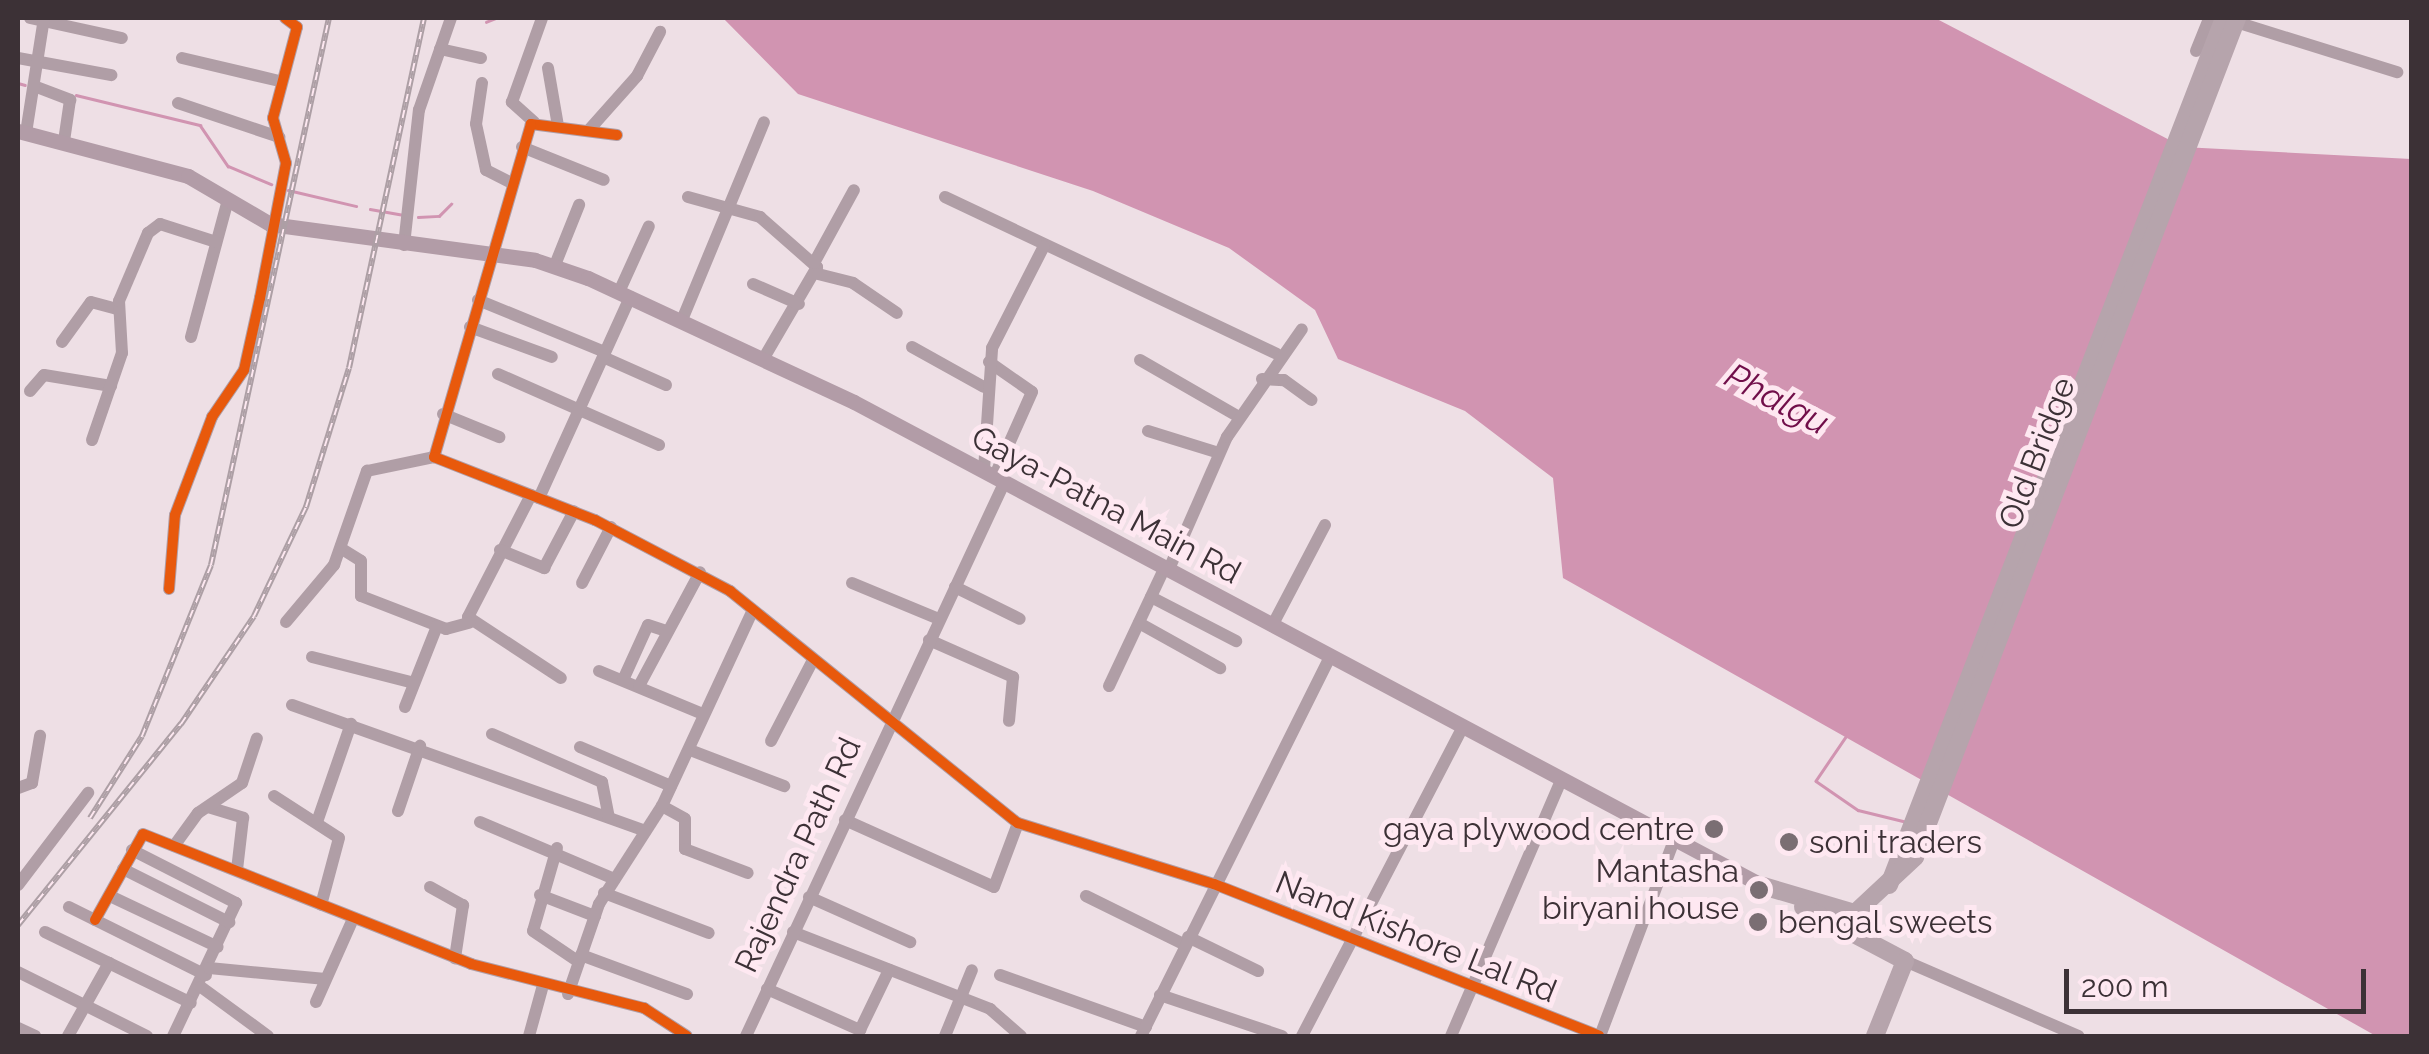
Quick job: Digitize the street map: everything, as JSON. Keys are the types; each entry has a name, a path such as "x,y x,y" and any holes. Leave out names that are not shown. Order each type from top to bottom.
{"highway":[{"name":"Old Bridge","path":"1763,886 1849,913 1888,891 1908,854 2232,19"},
{"path":"1763,886 1905,961 1875,1036"}],"main road":[{"path":"22,132 178,172 274,225"},
{"name":"Gaya-Patna Main Rd","path":"274,225 555,266 764,356 995,475 1673,843 1763,886"}],"street":[{"path":"22,132 38,61 39,18 122,38"},
{"path":"169,589 174,520 212,417 244,370 274,225 286,163 279,136 280,81 297,27 284,18"},
{"path":"401,245 420,110 451,18"},
{"path":"542,18 512,102 534,122 617,135"},
{"path":"2196,51 2208,18"},
{"path":"2232,19 2397,72"},
{"path":"588,130 637,76 660,32"},
{"path":"440,49 481,58"},
{"path":"18,58 111,76"},
{"path":"182,58 280,81"},
{"path":"548,68 558,126"},
{"path":"482,83 476,124 486,167 510,182"},
{"path":"34,86 70,100 64,140"},
{"path":"178,104 279,136"},
{"path":"434,457 510,182 534,122"},
{"path":"682,320 733,208 764,122"},
{"path":"522,147 604,180"},
{"path":"764,356 798,304 854,190"},
{"path":"688,197 766,221 816,268 853,283 897,313"},
{"path":"946,197 1044,246 1225,322 1277,354"},
{"path":"191,337 228,200"},
{"path":"555,266 579,206"},
{"path":"470,624 500,550 535,496 604,354 649,226"},
{"path":"92,440 122,353 117,309 152,227 216,242"},
{"path":"995,475 984,387 989,362 1044,246"},
{"path":"753,284 798,304"},
{"path":"478,300 666,385"},
{"path":"62,342 92,302 117,309"},
{"path":"470,327 552,357"},
{"path":"1110,686 1218,452 1277,354 1302,330"},
{"path":"912,348 984,387"},
{"path":"1140,360 1239,417"},
{"name":"Rajendra Path Rd","path":"746,1036 955,587 995,475 1032,392 989,362"},
{"path":"30,391 44,374 111,386"},
{"path":"498,374 660,445"},
{"path":"1262,378 1284,380 1312,400"},
{"path":"443,414 499,437"},
{"path":"1148,431 1218,452"},
{"path":"286,622 342,549 370,467 434,457 574,511 700,572 753,610 889,724 1018,823 994,887 845,820"},
{"path":"500,550 544,568 574,511"},
{"path":"1272,626 1325,526"},
{"path":"582,583 611,527"},
{"path":"342,549 361,561 361,596 437,626 470,624 561,678"},
{"path":"639,686 700,572"},
{"path":"852,583 939,619"},
{"path":"955,587 1020,619"},
{"path":"1151,596 1236,641"},
{"path":"568,994 604,894 662,806 753,610"},
{"path":"1139,623 1220,668"},
{"path":"405,707 437,626"},
{"path":"623,680 645,628 668,632"},
{"path":"929,640 1014,677 1009,721"},
{"path":"312,657 414,683"},
{"path":"1000,975 1144,1032 1329,658"},
{"path":"771,741 812,660"},
{"path":"599,671 703,714"},
{"path":"292,705 420,746 645,831"},
{"path":"317,822 352,724"},
{"path":"1302,1036 1355,941 1462,729"},
{"path":"492,734 602,782 609,817"},
{"path":"18,788 32,783 40,736"},
{"path":"174,846 208,807 242,783 257,738"},
{"path":"398,811 420,746"},
{"path":"580,747 672,786"},
{"path":"690,750 784,786"},
{"path":"1450,1036 1561,781"},
{"path":"18,885 88,792"},
{"path":"274,796 317,822 340,843 321,905"},
{"path":"662,806 685,820 686,850 748,873"},
{"path":"208,807 242,818 237,870"},
{"path":"480,822 557,848 614,879"},
{"name":"Nand Kishore Lal Rd","path":"1018,823 1214,884 1600,1036"},
{"path":"96,920 143,834 455,958 568,994 644,1008 687,1036"},
{"path":"1600,1036 1673,843"},
{"path":"557,848 540,894 534,936 580,958 686,994"},
{"path":"132,850 233,898 229,922 206,976 173,1036"},
{"path":"123,870 229,922"},
{"path":"430,887 463,906 455,958"},
{"path":"540,894 594,916"},
{"path":"604,894 709,933"},
{"path":"110,896 218,946"},
{"path":"1086,896 1258,971"},
{"path":"810,897 910,942"},
{"path":"69,907 206,976 268,1036"},
{"path":"316,1002 353,919"},
{"path":"45,932 191,1004"},
{"path":"794,932 962,996 1004,1020 1021,1036"},
{"path":"1905,961 2078,1036"},
{"path":"68,1036 109,962"},
{"path":"767,989 860,1030 889,970"},
{"path":"945,1036 972,970"},
{"path":"18,972 147,1036"},
{"path":"206,976 325,979"},
{"path":"530,1036 543,985"},
{"path":"1160,996 1282,1036"},
{"path":"2035,1036 2041,1019"},
{"path":"998,1036 1004,1020"},
{"path":"18,1028 35,1036"}],"water":[{"name":"Phalgu","path":"723,18 1935,18 2183,147 2411,159 2411,1036 2376,1036 1563,578 1553,478 1465,411 1338,359 1315,310 1229,248 1093,191 798,94"}],"waterway":[{"path":"486,22 496,18"},
{"path":"18,83 25,85"},
{"path":"76,95 200,125 228,166 271,184"},
{"path":"288,190 356,206"},
{"path":"418,217 439,216 451,204"},
{"path":"370,209 403,215"},
{"path":"1846,737 1816,781 1858,810 1907,822"},
{"path":"1931,836 1939,849"}],"railway":[{"path":"90,818 142,736 211,565 329,18"},
{"path":"18,925 181,724 254,616 306,507 349,368 424,18"}],"cycle path":[{"path":"169,589 175,515 212,417 244,370 260,298 286,163 273,118 297,27 285,18"},
{"path":"617,135 531,124 434,457 595,520 730,591 1018,823 1214,884 1599,1036"},
{"path":"95,920 143,834 471,964 644,1008 687,1036"}],"place":[{"name":"gaya plywood centre","path":"1714,829"},
{"name":"soni traders","path":"1789,842"},
{"name":"Mantasha biryani house","path":"1759,890"},
{"name":"bengal sweets","path":"1758,922"}]}
